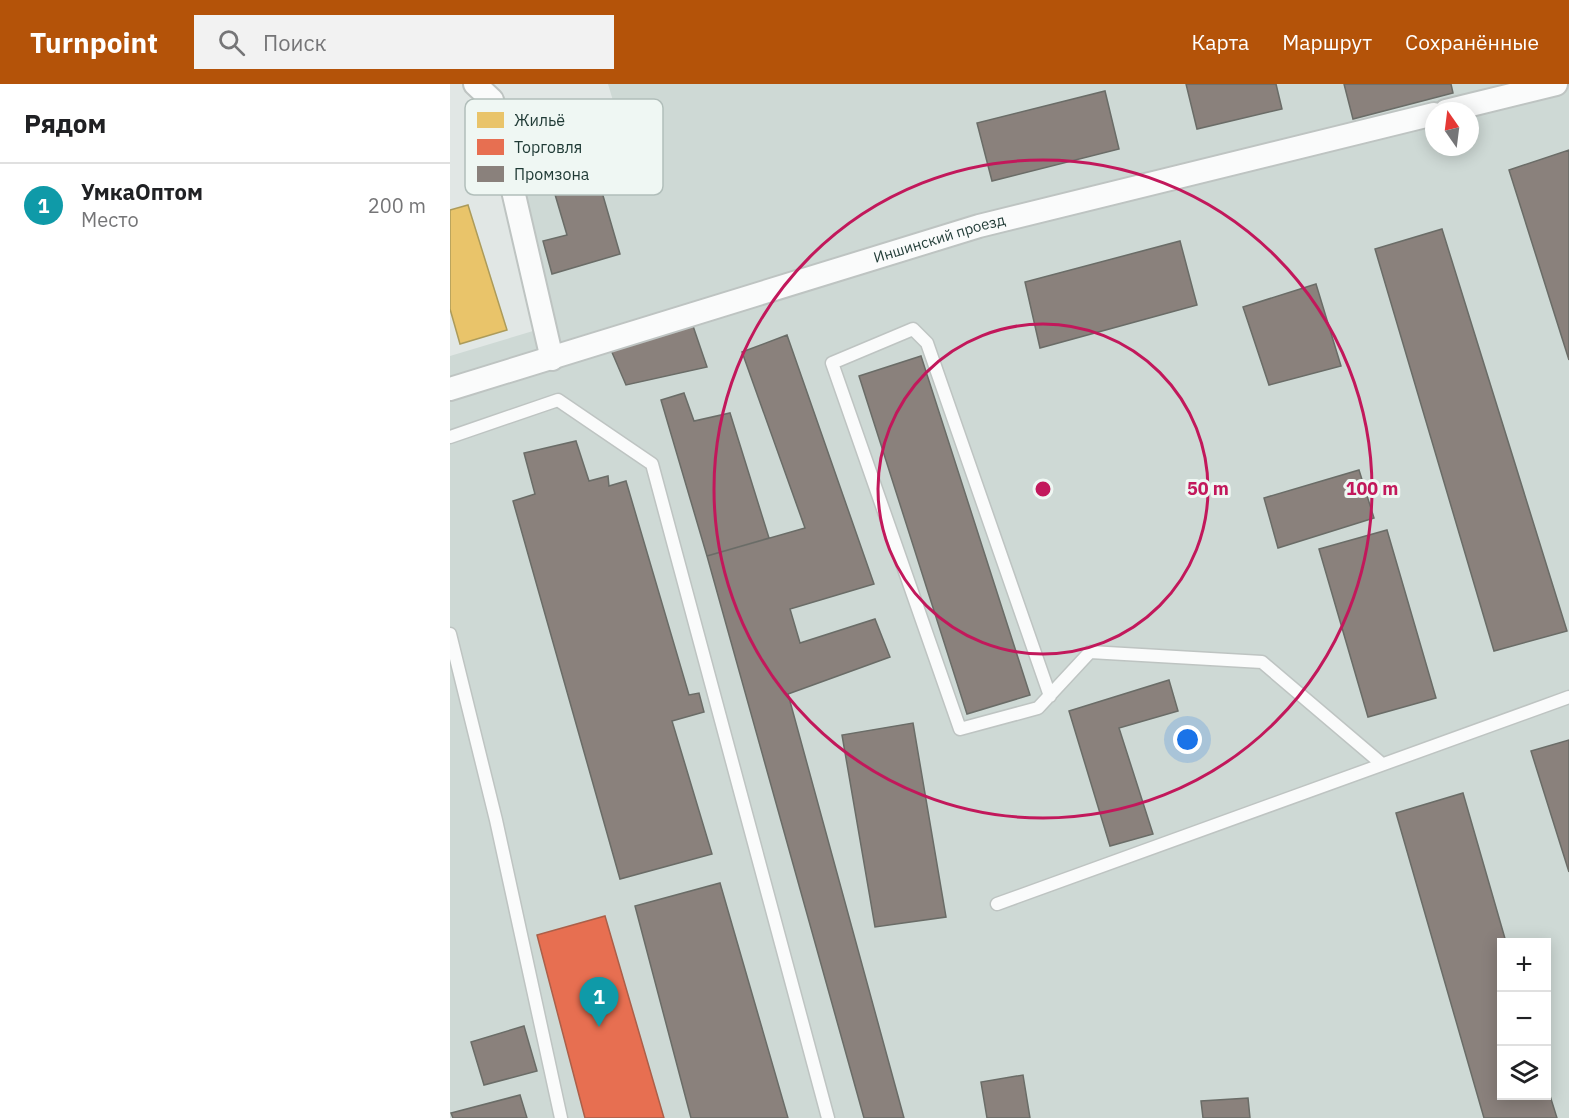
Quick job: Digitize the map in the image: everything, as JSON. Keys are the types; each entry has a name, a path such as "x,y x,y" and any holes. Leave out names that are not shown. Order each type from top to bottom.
{"street":[{"path":"475,84 491,99"},
{"path":"1479,103 1556,84"},
{"name":"Иншинский проезд","path":"450,389 979,226 1425,116"},
{"path":"514,195 552,359"}],"lane":[{"path":"1050,696 927,342 914,329 832,363 960,729 1038,708 1050,696 1090,652 1262,663 1382,764"},
{"path":"450,437 558,400 652,464 828,1118"},
{"path":"450,634 495,820 561,1118"},
{"path":"997,904 1569,697"}],"shaded area":[{"path":"608,84 1569,84 1569,1118 450,1118 450,356 543,328 516,195 663,195 663,99 612,99"}],"building: Жильё":[{"path":"468,205 507,330 460,344 450,309 450,210"}],"building: Торговля":[{"path":"605,916 664,1118 585,1118 537,935"}],"building: Промзона":[{"path":"1186,84 1276,84 1282,109 1197,129"},
{"path":"1344,84 1451,84 1453,93 1353,119"},
{"path":"1105,91 1119,149 992,181 977,123"},
{"path":"1569,150 1569,360 1509,170"},
{"path":"555,195 603,195 620,254 552,274 543,241 567,235"},
{"path":"1442,229 1567,631 1494,651 1375,249"},
{"path":"1180,241 1197,305 1040,348 1025,282"},
{"path":"1316,284 1341,366 1269,385 1243,307"},
{"path":"693,326 707,367 626,385 611,350"},
{"path":"787,335 874,584 790,609 800,643 875,619 890,657 788,694 904,1118 864,1118 707,556 805,528 742,352"},
{"path":"921,356 1030,695 967,714 859,376"},
{"path":"684,393 694,421 730,413 769,538 707,556 661,400"},
{"path":"576,441 589,481 608,476 609,486 626,481 689,695 699,693 704,712 672,721 712,854 620,879 513,501 535,494 524,453"},
{"path":"1359,470 1374,518 1278,548 1264,498"},
{"path":"1387,530 1436,698 1368,717 1319,549"},
{"path":"1169,680 1178,711 1119,728 1153,834 1110,846 1069,711"},
{"path":"913,723 946,917 875,927 842,735"},
{"path":"1569,740 1569,872 1531,751"},
{"path":"1463,793 1505,938 1497,938 1497,1100 1551,1099 1557,1118 1484,1118 1396,813"},
{"path":"720,883 788,1118 691,1118 635,906"},
{"path":"524,1026 537,1071 484,1085 471,1042"},
{"path":"1023,1075 1030,1118 987,1118 981,1082"},
{"path":"520,1095 527,1118 453,1118 451,1113"},
{"path":"1248,1098 1250,1118 1203,1118 1201,1101"}],"place":[{"name":"УмкаОптом","path":"599,1027"}]}
